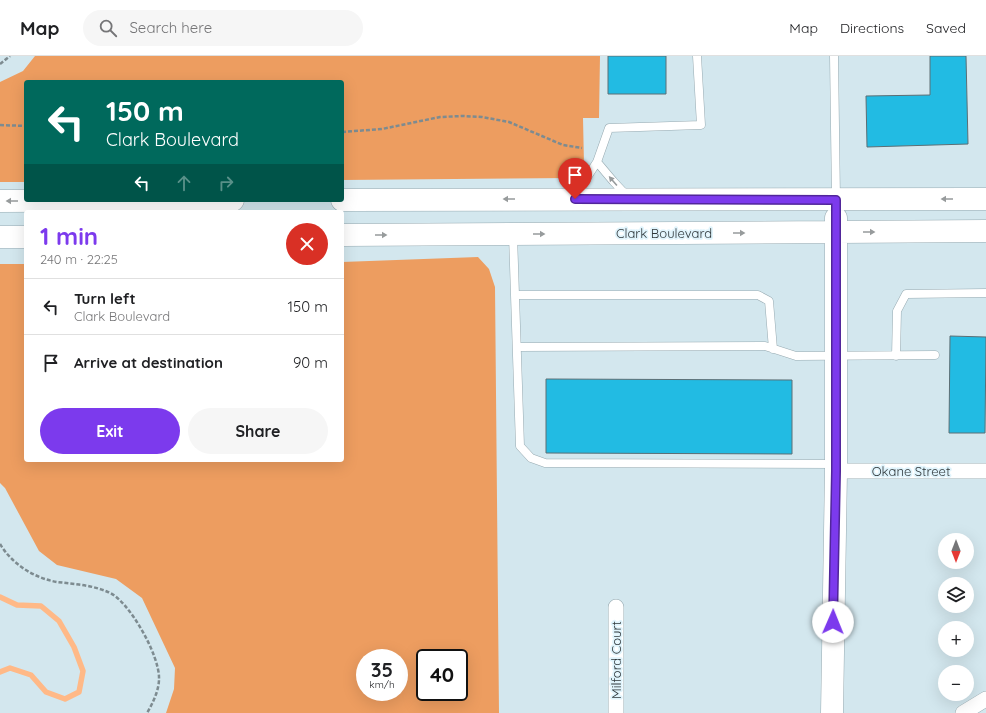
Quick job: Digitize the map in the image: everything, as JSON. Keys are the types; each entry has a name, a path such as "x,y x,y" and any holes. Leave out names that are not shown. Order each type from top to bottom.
{"main road":[{"path":"344,200 986,199"},
{"path":"0,200 24,200"},
{"path":"832,713 836,468 836,200"},
{"name":"Clark Boulevard","path":"344,235 986,231"},
{"path":"0,237 24,237"}],"street":[{"name":"Okane Street","path":"836,468 986,471"},
{"name":"Milford Court","path":"616,607 616,713"},
{"path":"963,713 986,699"}],"lane":[{"path":"575,199 597,162 609,128 701,125 697,56"},
{"path":"834,56 836,200"},
{"path":"597,162 612,182 629,199"},
{"path":"513,234 520,446 531,458 545,463 836,468"},
{"path":"896,356 896,311 906,294 986,293"},
{"path":"515,295 758,294 770,301 773,349"},
{"path":"517,347 765,346 796,356 935,355"}],"path":[{"path":"0,64 10,56"},
{"path":"344,132 382,129 440,117 482,117 509,122 563,145 582,148"},
{"path":"0,125 24,126"},
{"path":"0,544 11,559 23,568 41,577 98,588 117,596 122,601 145,637 157,668 159,678 158,688 147,713"}],"shaded area":[{"path":"35,56 600,56 599,118 583,118 584,165 570,178 344,180 344,80 24,80 24,182 0,182 0,82 23,71"},
{"path":"478,257 489,269 495,287 499,713 166,713 174,689 175,668 142,598 116,579 57,565 39,551 5,488 0,483 0,264 24,264 24,462 344,462 344,262"}],"building":[{"path":"608,56 666,56 666,94 608,94"},
{"path":"930,56 966,56 968,144 867,147 866,96 930,95"},
{"path":"950,336 986,337 985,433 949,433"},
{"path":"546,379 792,380 792,454 546,453"}],"waterway":[{"path":"0,597 17,605 41,606 59,621 74,647 83,671 79,692 65,699 46,692 31,675 10,668 0,672"}],"route":[{"path":"575,199 836,200 836,471 833,622"}]}
